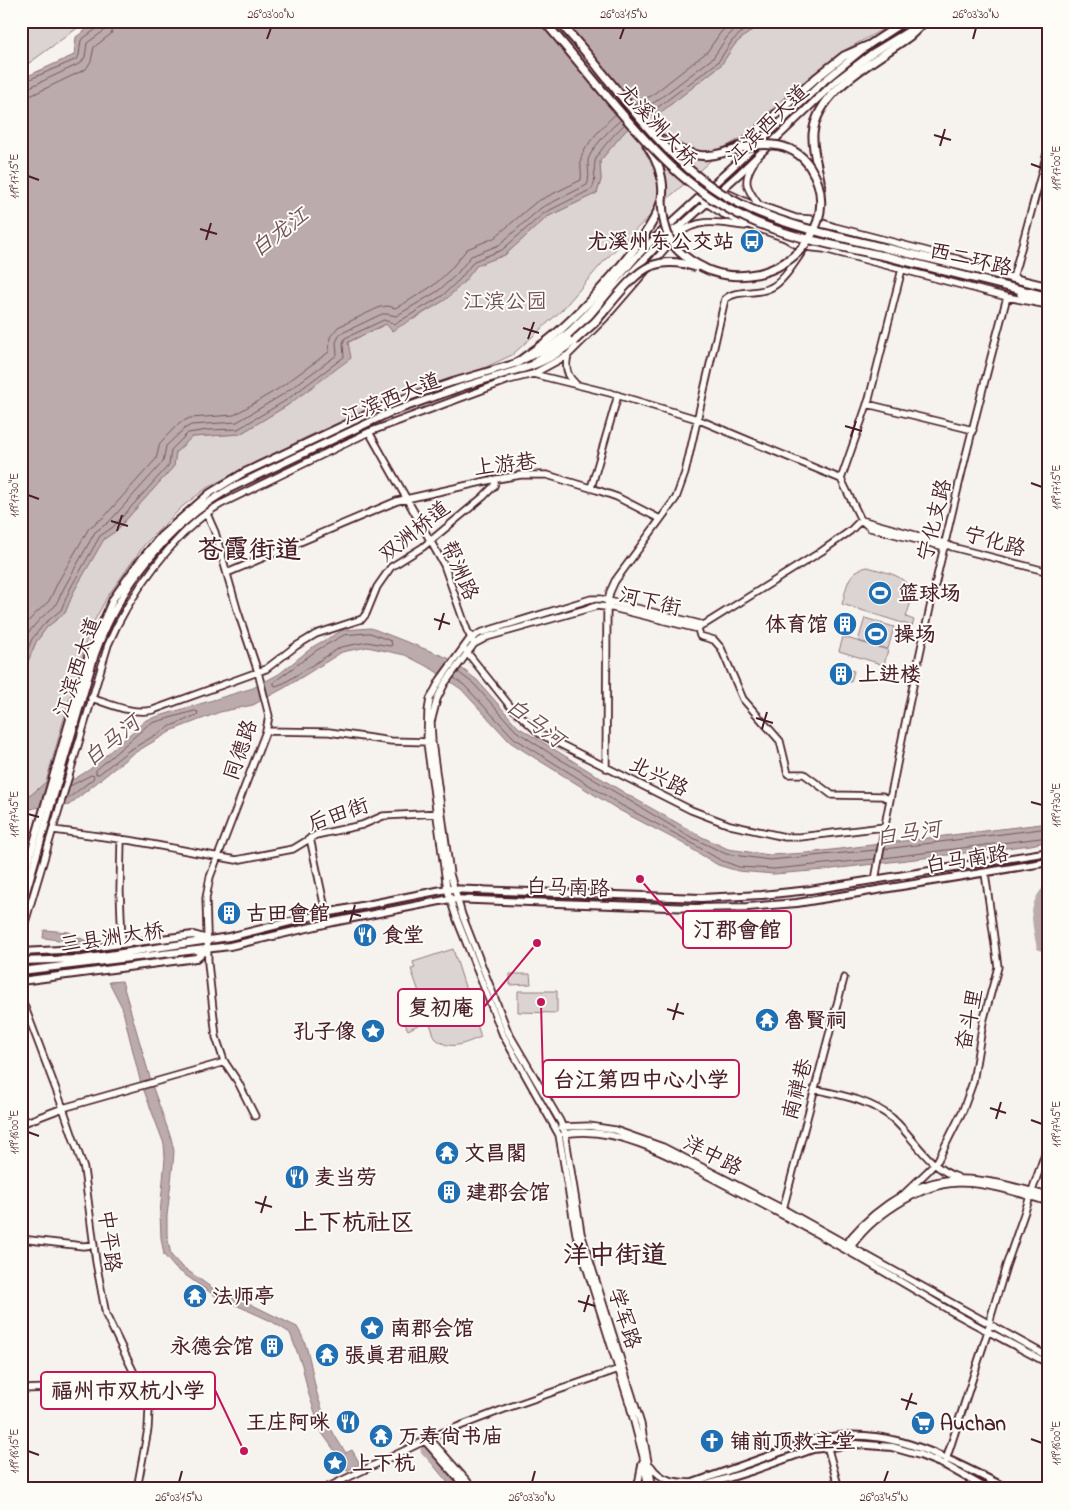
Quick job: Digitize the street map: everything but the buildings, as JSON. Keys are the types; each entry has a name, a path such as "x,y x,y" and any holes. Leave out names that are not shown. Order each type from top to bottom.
{"highway":[{"name":"尤溪洲大桥","path":"544,21 643,139 684,179 716,201 746,218 774,229 804,238 886,252"},
{"name":"尤溪洲大桥","path":"559,21 649,131 672,156 691,172 721,193 750,208 806,228 886,252"},
{"path":"519,366 540,363 556,355 593,323 637,275 649,267 664,262 678,262 742,276 776,269 790,260 802,249 811,236 821,207 821,193 813,146 815,122 823,106 858,72 908,38 924,22"},
{"path":"728,152 742,145 816,78 844,56 867,46"},
{"path":"649,131 674,148 689,154 704,156 759,144 786,147 806,161 815,174 821,193"},
{"path":"643,139 660,168 662,219 667,235 675,248 693,263 708,270"},
{"path":"519,366 534,349 549,340 568,323 610,278 648,231 662,199"},
{"name":"西二环路","path":"886,252 920,265 1049,297"},
{"name":"西二环路","path":"886,252 1049,287"},
{"path":"920,265 1049,304"}],"main road":[{"name":"江滨西大道","path":"519,366 570,331 636,257 824,81 867,46 905,21"},
{"name":"江滨西大道","path":"21,887 62,758 89,654 113,599 137,565 161,536 210,493 242,472 391,403 453,382 519,366 554,350 572,336 670,232 682,225 757,158 836,81 874,52 924,22"},
{"name":"江滨西大道","path":"21,910 44,819"},
{"path":"21,952 80,949 194,936 207,940 229,937 326,913 450,888 722,898 788,893 1049,852"},
{"name":"白马南路","path":"207,949 230,946 324,924 453,899 686,908 748,907 806,901 1049,862"},
{"name":"三县洲大桥","path":"21,971 134,954 207,940"},
{"path":"21,981 196,958 207,949"},
{"name":"三县洲大桥","path":"21,961 65,960 207,949"},
{"path":"693,1486 824,1438 857,1436 887,1438 915,1445 946,1457 1009,1489"},
{"path":"670,1489 693,1486 751,1471 813,1449 856,1444 877,1445 910,1452 943,1464 975,1486 987,1489"}],"street":[{"path":"713,185 753,205 759,205 796,218 811,218 836,227 958,259 1013,278 1049,146"},
{"path":"757,158 750,169 746,185 749,193 759,205"},
{"path":"699,198 723,214 785,238 805,248 824,249 1007,297 1049,304"},
{"path":"751,226 748,221 750,214 759,205"},
{"path":"644,259 687,227 705,222 751,226"},
{"path":"21,936 108,645 130,602 167,552 207,514 221,504 369,432 509,380 533,374 568,355 605,318 675,237 682,225"},
{"path":"785,238 798,239 824,249"},
{"path":"606,768 608,599 615,581 676,498 681,487 725,299 733,295 773,287 787,273 805,248"},
{"path":"841,479 867,404 902,269"},
{"name":"宁化支路","path":"875,880 884,827 944,545 1007,297"},
{"path":"568,355 567,372 576,384"},
{"path":"533,374 618,395 698,419 841,479 861,520 816,555 698,629"},
{"path":"591,488 618,395"},
{"path":"867,404 973,430"},
{"name":"帮洲路","path":"369,432 447,571 473,641"},
{"name":"上游巷","path":"227,573 397,500 496,479 538,474 617,497 660,519"},
{"name":"双洲桥道","path":"91,698 126,709 147,712 270,667 296,646 316,634 362,619 377,587 388,570 430,541 487,494 494,486 496,479"},
{"name":"同德路","path":"207,514 215,532 258,672 269,716 266,731 210,877 207,894 207,949 215,1030 219,1049 255,1116"},
{"name":"宁化路","path":"861,520 944,545 1049,572"},
{"name":"河下街","path":"429,742 432,718 442,681 473,641 484,632 591,600 608,599 704,625"},
{"name":"河下街","path":"473,641 593,607 607,607 698,629 700,636 711,638 719,645 747,704 780,741 788,774 804,774 832,795 882,796 890,799"},
{"name":"北兴路","path":"466,650 510,706 532,728 550,740 691,810 730,825 757,832 793,837 884,827"},
{"path":"266,731 328,732 391,741 429,742 453,899"},
{"name":"后田街","path":"54,830 121,839 233,860 247,859 293,848 310,838 362,825 386,816 439,813"},
{"path":"310,838 326,913"},
{"path":"121,839 122,944"},
{"name":"奋斗里","path":"905,1193 935,1164 955,1126 971,1088 983,1022 997,970 986,873"},
{"name":"学军路","path":"453,899 503,1035 560,1127 581,1233 641,1424 650,1464 653,1489"},
{"name":"南禅巷","path":"783,1208 844,978"},
{"name":"中平路","path":"21,997 63,1108 85,1173 94,1245 106,1315 140,1385 149,1409 150,1418 137,1489"},
{"path":"21,1124 63,1108 225,1062"},
{"path":"814,1089 856,1100 880,1110 896,1122 935,1164 951,1175 983,1180 1031,1194 1049,1202"},
{"name":"洋中路","path":"560,1127 582,1126 607,1129 647,1140 783,1208 847,1248"},
{"name":"洋中路","path":"562,1134 583,1132 602,1134 652,1148 847,1248"},
{"name":"学军路","path":"562,1134 576,1234 619,1369 643,1456 648,1489"},
{"path":"943,1464 988,1328 1009,1254 1049,1142"},
{"path":"847,1248 866,1221 905,1193 935,1181 962,1178"},
{"path":"847,1248 868,1226 890,1209 917,1194 936,1187 957,1183 1049,1196"},
{"path":"21,1239 83,1246 94,1245"},
{"path":"847,1248 1049,1364"},
{"path":"988,1328 1049,1357"},
{"path":"324,1489 427,1440 506,1408 619,1369"},
{"path":"21,1389 140,1385"},
{"path":"824,1438 839,1489"},
{"path":"427,1440 467,1489"},
{"path":"427,1440 474,1489"},
{"path":"634,1489 639,1480 643,1456"},
{"path":"650,1464 662,1478 693,1486"}],"green space":[{"path":"34,21 87,21 21,69 21,27"},
{"name":"江滨公园","path":"763,21 898,21 845,50 789,93 745,136 727,146 665,201 605,260 562,310 512,355 482,369 427,387 356,415 307,437 208,487 183,506 145,544 107,597 89,631 46,782 31,795 21,795 21,678 36,642 47,627 65,613 74,591 104,539 116,531 174,466 176,452 192,437 240,434 288,405 347,343 386,324 414,319 445,300 464,282 477,265 505,255 547,217 597,193 601,180 600,161 626,130 661,112 721,65 735,44"},
{"path":"868,567 901,578 910,588 913,595 906,617 914,620 912,626 842,604 849,580 856,572"},
{"name":"操场","path":"865,618 894,627 888,649 858,641"},
{"path":"843,637 888,650 884,665 839,651"},
{"path":"846,669 854,671 851,682 843,680"},
{"path":"453,949 481,1037 463,1044 446,1045 435,1038 411,969 415,968 413,962"},
{"path":"510,974 530,974 531,984 510,985"},
{"path":"518,991 557,991 557,1013 518,1012"},
{"path":"415,1005 424,1022 408,1030 399,1012"}],"water":[{"name":"白龙江","path":"98,21 763,21 735,44 721,65 661,112 626,130 600,161 601,180 597,193 547,217 505,255 477,265 464,282 445,300 392,331 386,324 348,342 351,358 288,405 240,434 192,437 176,452 174,466 116,531 104,539 74,591 65,613 47,627 36,642 21,678 21,79 74,55 76,37"},
{"path":"371,628 448,658 477,680 518,727 628,795 702,837 728,849 770,855 807,853 1049,823 1049,841 1031,845 824,870 774,874 738,871 718,865 682,843 619,810 510,742 461,689 432,669 405,655 367,647 342,652 253,705 220,712 173,730 131,755 69,805 32,809 21,815 21,795 31,795 46,782 68,782 76,778 89,770 146,720 253,688 279,674 314,646 343,630"},
{"path":"44,930 69,932 86,941 71,942 43,938"},
{"path":"122,981 153,1088 174,1151 167,1216 167,1235 171,1255 180,1265 212,1288 226,1292 297,1327 307,1349 316,1390 328,1423 346,1453 352,1450 360,1464 348,1470 340,1469 337,1454 322,1433 308,1392 302,1365 290,1333 271,1321 214,1295 175,1268 164,1255 160,1214 165,1158 164,1144 140,1080 122,1007 109,982"},
{"path":"429,1451 461,1489 453,1489 425,1455"}],"waterway":[{"path":"1049,888 1039,901 1036,915 1041,946 1049,949"},
{"path":"425,1450 435,1461"}],"place":[{"name":"尤溪州东公交站","path":"752,241"},
{"name":"篮球场","path":"880,593"},
{"name":"体育馆","path":"845,624"},
{"name":"操场","path":"876,634"},
{"name":"上进楼","path":"841,674"},
{"name":"汀郡會館","path":"640,879"},
{"name":"古田會館","path":"229,913"},
{"name":"食堂","path":"365,935"},
{"name":"复初庵","path":"537,943"},
{"name":"台江第四中心小学","path":"541,1002"},
{"name":"魯賢祠","path":"767,1020"},
{"name":"孔子像","path":"373,1031"},
{"name":"文昌閣","path":"447,1153"},
{"name":"麦当劳","path":"297,1177"},
{"name":"建郡会馆","path":"449,1192"},
{"name":"法师亭","path":"195,1296"},
{"name":"南郡会馆","path":"372,1328"},
{"name":"永德会馆","path":"272,1346"},
{"name":"張真君祖殿","path":"327,1355"},
{"name":"王庄阿咪","path":"348,1422"},
{"name":"Auchan","path":"923,1423"},
{"name":"万寿尚书庙","path":"381,1436"},
{"name":"铺前顶救主堂","path":"712,1441"},
{"name":"福州市双杭小学","path":"244,1451"},
{"name":"上下杭","path":"335,1463"}],"district":[{"name":"苍霞街道","path":"249,549"},
{"name":"上下杭社区","path":"354,1222"},
{"name":"洋中街道","path":"615,1254"}],"water label":[{"name":"白马河","path":"536,722"},
{"name":"白马河","path":"111,740"},
{"name":"白马河","path":"908,832"}]}
